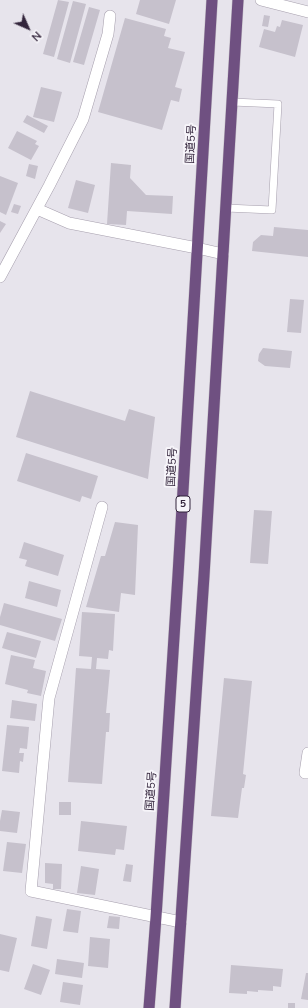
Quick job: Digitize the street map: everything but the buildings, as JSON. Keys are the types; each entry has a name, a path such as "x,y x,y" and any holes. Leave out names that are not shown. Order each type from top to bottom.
{"highway":[{"name":"国道5号","path":"149,1008 179,567 212,0"},
{"path":"175,1008 203,598 238,0"}],"street":[{"path":"261,0 308,12"},
{"path":"0,278 83,119 108,34 110,16"},
{"path":"37,209 69,223 223,254"},
{"path":"102,507 49,698 31,891 181,922"},
{"path":"308,753 304,773 308,774"}],"lane":[{"path":"226,208 272,210 278,104 232,102"}]}
